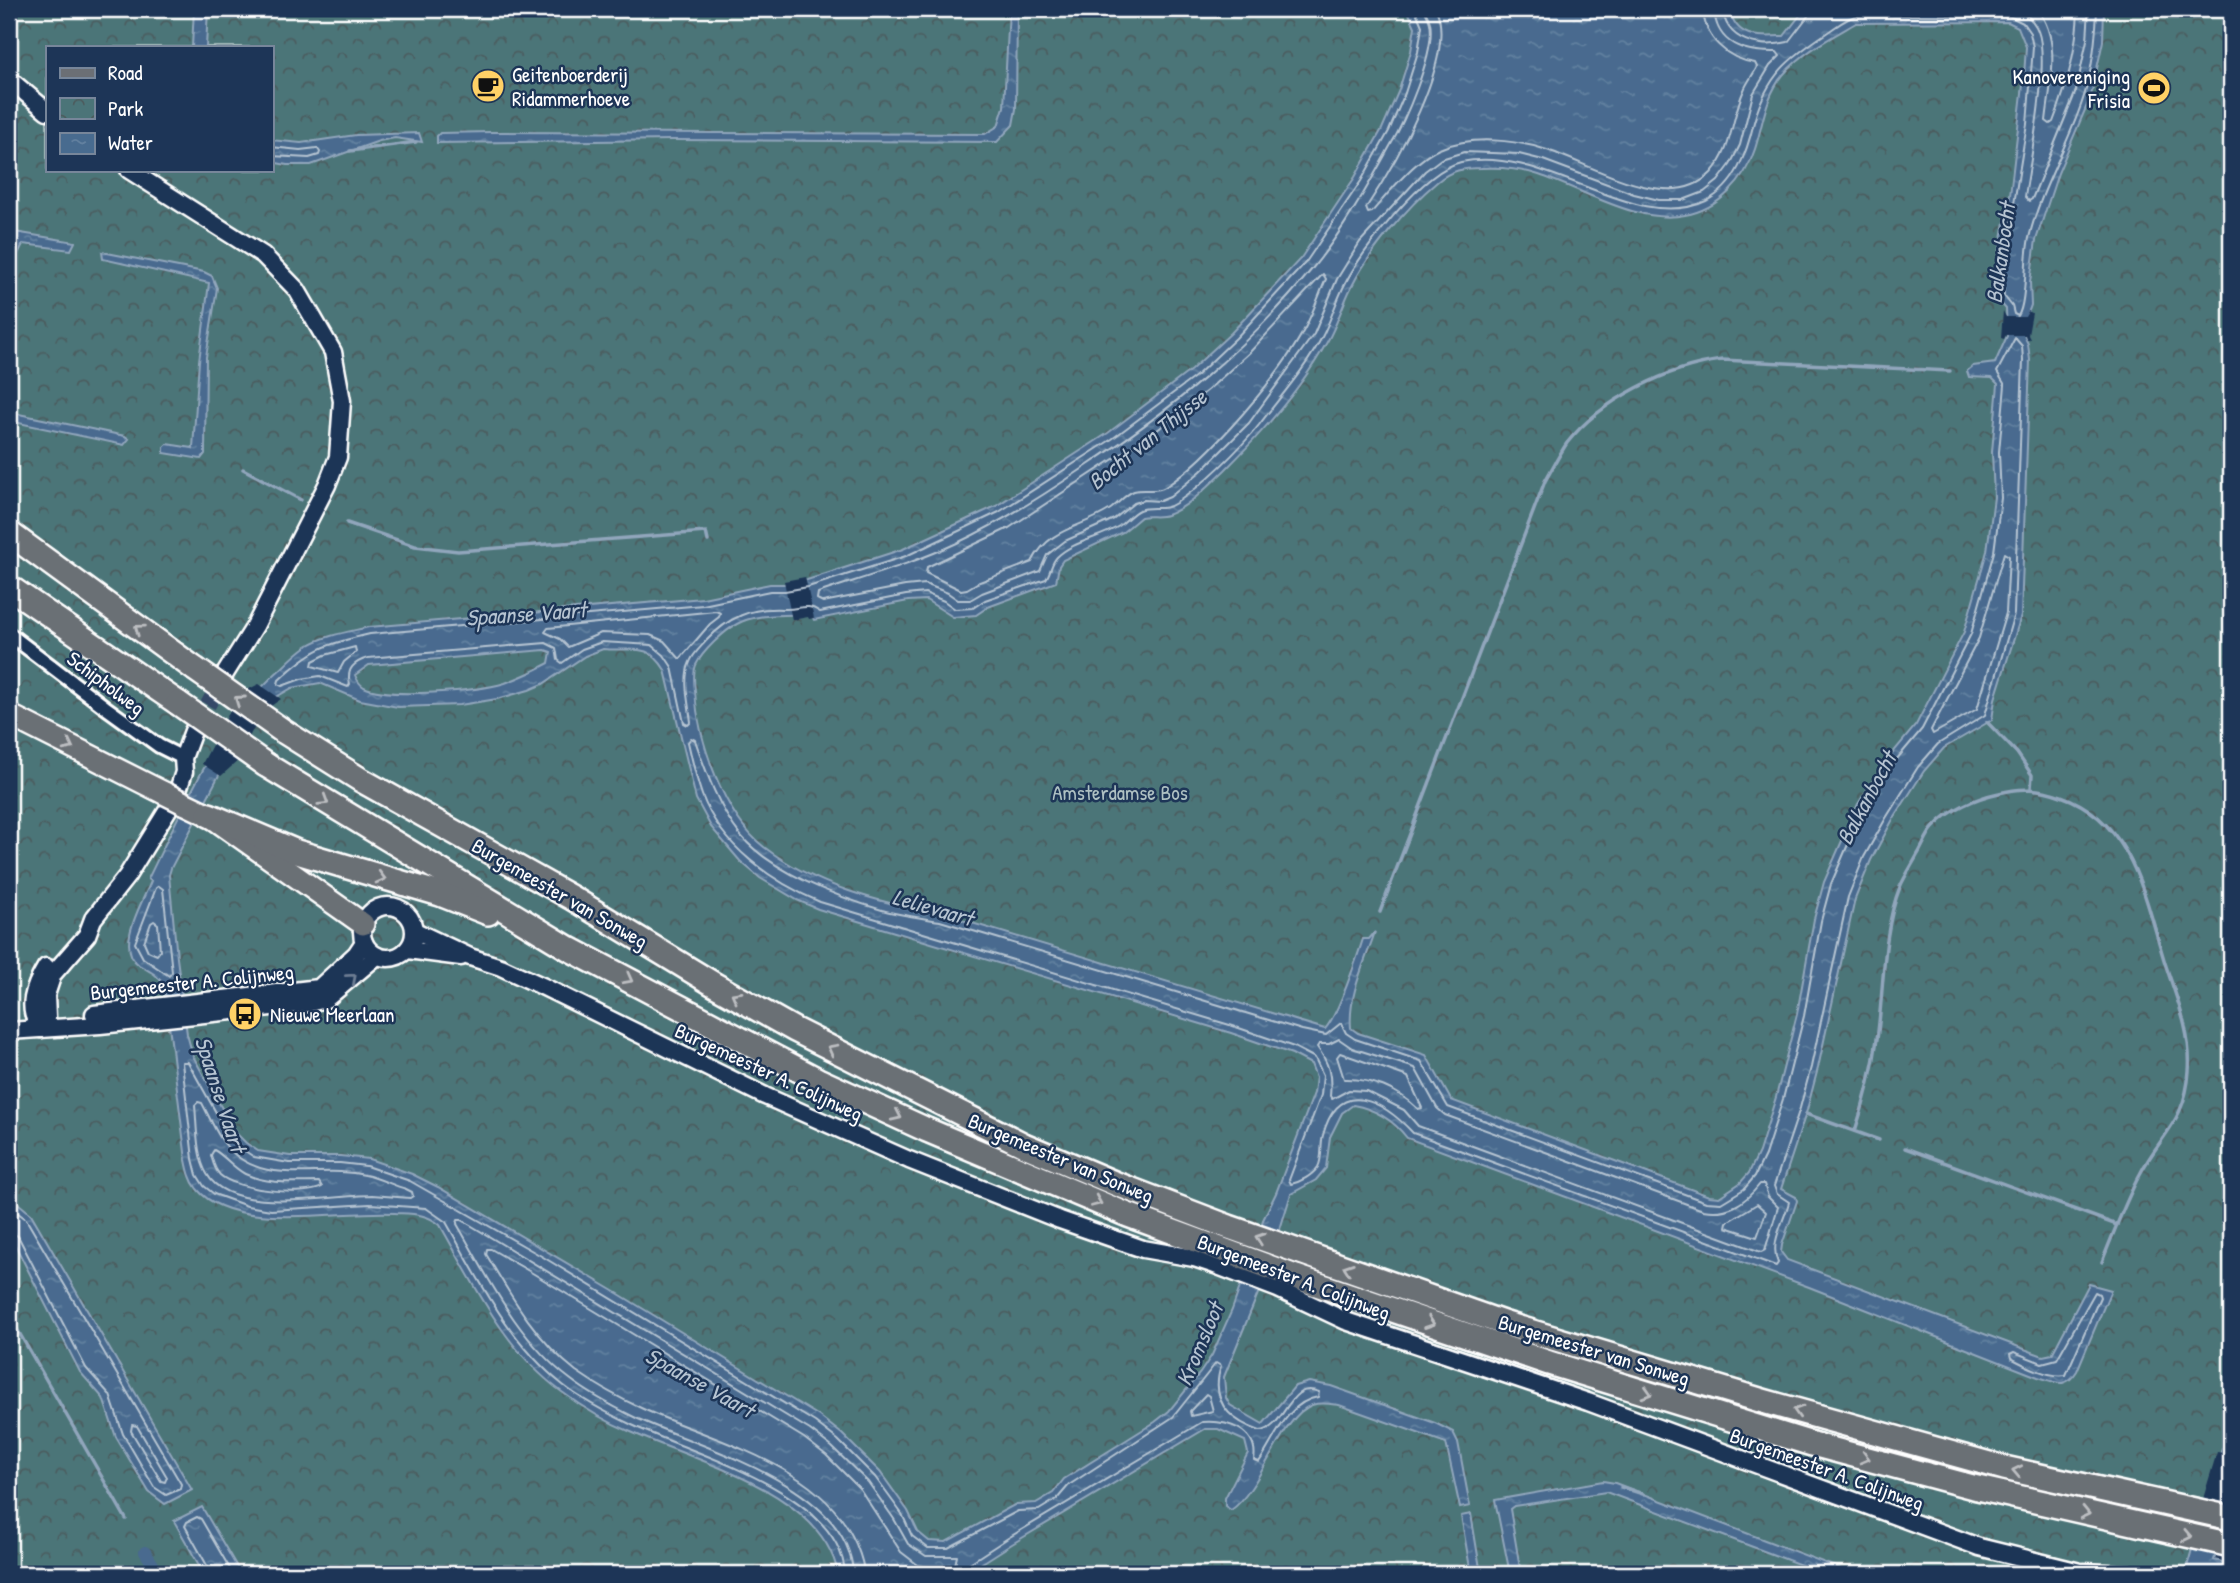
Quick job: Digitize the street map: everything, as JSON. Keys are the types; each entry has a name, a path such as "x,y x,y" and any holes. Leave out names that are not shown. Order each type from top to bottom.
{"highway":[{"name":"Burgemeester van Sonweg","path":"9,533 283,731 361,780 609,920 715,985 878,1073 1024,1145 1229,1227 1506,1324 1763,1401 2004,1468 2231,1518"},
{"name":"Burgemeester van Sonweg","path":"9,587 266,765 568,947 818,1080 1217,1258 1287,1283 1812,1444 1973,1487 2231,1545"},
{"path":"209,815 297,852 439,894 508,920 568,947"}],"main road":[{"path":"9,715 209,815 364,933"}],"street":[{"path":"9,79 46,110"},
{"path":"132,172 263,255 297,290 333,352 342,401 338,457 327,485 256,626 223,677"},
{"name":"Schipholweg","path":"9,634 104,708 159,746 183,758"},
{"path":"40,1022 53,974 87,935 93,919 127,876 184,772 183,758 193,731"},
{"path":"392,906 408,914 415,931 414,940 408,950 399,956 388,958 377,956 368,949 364,933 374,910 392,906"},
{"name":"Burgemeester A. Colijnweg","path":"415,931 470,957 532,981 765,1096 909,1160 1143,1249 1194,1258 1217,1258"},
{"name":"Burgemeester A. Colijnweg","path":"40,1022 199,1008 319,988 356,954 364,933"},
{"name":"Burgemeester A. Colijnweg","path":"408,950 470,957"},
{"name":"Burgemeester A. Colijnweg","path":"199,1008 309,1003 326,999 377,956"},
{"path":"9,1021 40,1022"},
{"path":"9,1031 40,1022"},
{"name":"Burgemeester A. Colijnweg","path":"1287,1283 1346,1321 1588,1402 1967,1543 2086,1573 2130,1574"}],"green space":[{"name":"Amsterdamse Bos","path":"9,9 2231,9 2231,1424 2196,1530 2187,1574 9,1574"}],"water":[{"path":"194,9 208,9 206,46 192,46"},
{"path":"1009,9 1017,9 1016,109 1013,125 997,142 673,140 437,143 440,133 491,132 985,134 998,126 1004,107"},
{"path":"1407,9 1729,9 1737,26 1749,34 1784,36 1805,9 2104,9 2103,41 2091,96 2058,173 2036,240 2030,282 2031,305 2024,335 2030,360 2021,616 1995,699 1992,720 1944,748 1924,771 1871,860 1855,899 1818,1068 1781,1189 1796,1197 1797,1201 1782,1245 1781,1252 1787,1260 2043,1356 2052,1354 2089,1284 2111,1290 2077,1371 2069,1381 2060,1383 2038,1377 1809,1287 1407,1138 1383,1117 1369,1109 1353,1105 1342,1113 1330,1137 1326,1168 1316,1180 1291,1194 1266,1274 1224,1377 1226,1398 1230,1405 1263,1424 1295,1386 1309,1382 1331,1386 1435,1423 1453,1432 1458,1442 1470,1506 1460,1508 1446,1443 1339,1405 1319,1404 1301,1412 1291,1423 1252,1487 1231,1510 1225,1506 1225,1498 1248,1453 1245,1441 1218,1429 1205,1429 965,1574 838,1574 828,1546 809,1521 783,1501 722,1468 604,1419 570,1398 542,1375 507,1337 440,1225 435,1221 419,1215 395,1213 262,1215 236,1211 214,1203 197,1189 186,1160 164,986 132,957 130,936 151,881 148,879 205,766 240,713 291,659 307,646 322,639 369,627 703,598 770,584 807,580 903,549 996,506 1108,433 1191,370 1231,333 1301,258 1355,177 1382,129 1399,90 1415,27","holes":["2008,22 2018,27 2026,47 2010,195 1995,277 1998,300 2006,309 2007,336 1995,363 1973,366 1967,371 1969,377 1992,378 1998,384 1992,452 1994,497 1987,551 1964,632 1916,725 1886,761 1858,804 1824,882 1814,919 1797,1014 1759,1152 1749,1173 1740,1183 1719,1197 1709,1196 1451,1100 1426,1055 1358,1033 1351,1028 1355,991 1375,932 1369,939 1363,939 1352,973 1325,1029 942,914 849,891 784,861 764,847 737,817 725,797 708,754 701,732 694,685 696,665 720,637 737,624 754,618 810,613 814,620 908,601 926,600 953,617 976,615 988,607 1056,582 1063,560 1123,532 1141,517 1164,516 1183,507 1239,456 1293,393 1327,342 1351,288 1367,260 1401,217 1442,178 1469,168 1510,169 1539,175 1611,204 1649,215 1667,217 1697,212 1709,207 1729,192 1745,172 1755,149 1768,101 1777,83 1790,67 1827,40 1856,23","603,649 638,650 645,651 658,661 665,670 696,799 711,827 740,861 760,878 797,900 818,909 1231,1033 1292,1054 1311,1064 1316,1077 1314,1093 1263,1220 1232,1310 1212,1355 1169,1411 1064,1479 1053,1493 1036,1503 1016,1504 946,1542 929,1541 918,1532 908,1511 880,1472 842,1434 819,1416 614,1291 412,1174 369,1159 290,1156 258,1151 235,1132 193,1056 187,1034 169,875 220,773 271,700 292,688 320,683 360,700 398,707 460,705 529,690 543,684 585,656","545,650 551,652 549,663 527,674 505,683 475,689 412,693 376,691 364,687 355,675 369,665"]},
{"path":"419,133 422,142 395,138 379,141 311,165 273,162 273,140 301,143 356,135"},
{"path":"9,231 75,242 71,250 23,244 17,256 14,240 9,239"},
{"path":"102,252 204,272 212,276 217,288 206,357 205,454 201,459 164,453 164,447 167,444 193,448 199,361 209,283 103,259"},
{"path":"9,412 129,439 124,445 9,421"},
{"path":"9,1199 31,1214 192,1490 165,1504 149,1492 116,1437 103,1398 80,1372 9,1233"},
{"path":"2231,1425 2231,1508 2214,1560 2231,1564 2231,1574 2212,1570 2205,1574 2185,1574 2215,1468"},
{"path":"1603,1481 1615,1483 1854,1574 1825,1574 1606,1492 1514,1506 1510,1509 1521,1574 1510,1574 1495,1500"},
{"path":"202,1507 241,1574 204,1574 174,1521"},
{"path":"1471,1514 1481,1574 1471,1574 1461,1516"}],"pier":[{"path":"2003,311 2006,317 2025,317 2028,311 2032,313 2028,335 2030,339 2027,340 2025,335 2006,335 2004,339 2001,338"},
{"path":"805,577 814,618 792,620 784,581"},
{"path":"259,684 281,699 268,708 251,733 240,759 221,776 202,764 239,694"},
{"path":"2217,1452 2231,1454 2231,1518 2219,1555 2188,1549"}],"waterway":[{"path":"350,151 416,142"},
{"path":"1380,912 1545,481 1567,443 1581,427 1616,400 1658,378 1722,360 1950,371"},
{"path":"243,469 301,500"},
{"path":"347,523 415,546 458,551 706,532 708,541"},
{"path":"1987,722 2017,753 2032,775 2031,788"},
{"path":"1855,1131 1875,1051 1894,904 1902,883 1927,837 1940,821 1964,805 1990,795 2015,790 2045,791 2085,808 2105,824 2132,864 2182,1016 2189,1057 2187,1088 2178,1115 2135,1185 2102,1262"},
{"path":"1806,1114 1879,1140"},
{"path":"1905,1148 2117,1225"},
{"path":"9,1315 126,1519"},
{"path":"1621,1487 1643,1494"},
{"path":"145,1552 159,1574"}],"tunnel":[{"path":"196,726 223,678"}],"place":[{"name":"Geitenboerderij Ridammerhoeve","path":"488,86"},
{"name":"Kanovereniging Frisia","path":"2154,88"},
{"name":"Nieuwe Meerlaan","path":"245,1014"}],"water label":[{"name":"Balkanbocht","path":"2000,253"},
{"name":"Bocht van Thijsse","path":"1147,439"},
{"name":"Spaanse Vaart","path":"526,613"},
{"name":"Balkanbocht","path":"1866,798"},
{"name":"Lelievaart","path":"933,907"},
{"name":"Spaanse Vaart","path":"221,1094"},
{"name":"Kromsloot","path":"1199,1344"},
{"name":"Spaanse Vaart","path":"700,1382"}]}
